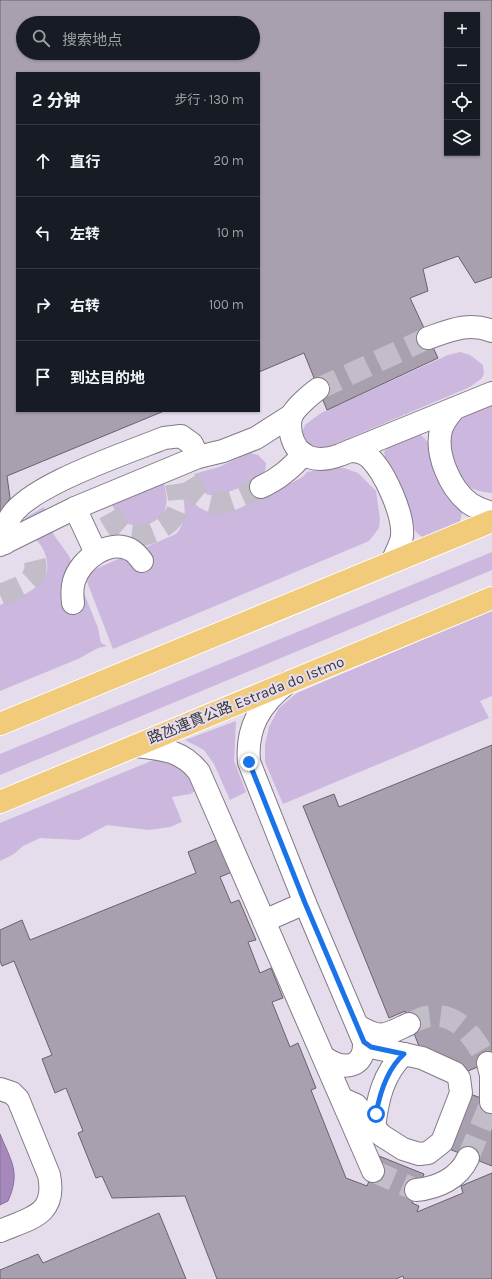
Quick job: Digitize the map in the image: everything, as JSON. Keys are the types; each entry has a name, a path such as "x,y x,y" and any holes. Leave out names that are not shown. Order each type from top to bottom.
{"main road":[{"path":"0,724 492,521"},
{"name":"路氹連貫公路 Estrada do Istmo","path":"0,802 492,598"}],"lane":[{"path":"428,338 467,327 479,326 492,331"},
{"path":"3,544 75,508 106,505 198,457 223,451 256,438 292,415 311,394 318,389"},
{"path":"292,415 290,425 295,445 308,457 320,460 329,459 350,451 492,393"},
{"path":"454,409 445,419 441,430 440,452 447,472 453,484 470,503 492,513"},
{"path":"3,544 8,522 20,505 39,491 63,479 164,438 181,436 192,444 198,457"},
{"path":"350,451 360,451 369,457 384,477 396,507 402,537 392,562"},
{"path":"261,487 276,480 289,470 304,454"},
{"path":"75,508 96,553"},
{"path":"73,603 72,590 74,579 89,558 96,553 118,546 131,550 142,561"},
{"path":"287,683 275,692 259,714 251,728 247,745 249,762 305,903 360,1033 363,1052 352,1066 345,1067 335,1065 325,1058"},
{"path":"136,746 178,754 192,764 199,772 373,1171"},
{"path":"264,920 305,903"},
{"path":"360,1033 385,1035 409,1024"},
{"path":"360,1033 371,1047 422,1058 455,1073 459,1078 461,1094 442,1142 434,1150 419,1154"},
{"path":"374,1128 379,1096 386,1078 396,1061 404,1054"},
{"path":"488,1063 491,1075 491,1102"},
{"path":"0,1089 12,1093 18,1099 50,1175 52,1187 51,1197 42,1212 0,1231"},
{"path":"342,1099 356,1105 381,1135 403,1149 439,1162 466,1161 442,1184 432,1188 416,1190"}],"shaded area":[{"path":"460,352 470,355 483,365 484,374 481,379 470,387 328,447 315,447 306,441 302,433 305,425 321,413 448,355"},
{"path":"492,404 491,493 475,490 464,483 452,463 448,452 447,442 449,435 457,423 469,415"},
{"path":"414,433 421,435 428,442 437,469 462,512 460,522 424,539 415,531 410,510 386,461 384,452 391,442"},
{"path":"250,453 258,455 266,463 265,472 260,476 245,485 218,495 210,495 201,489 194,474 219,467"},
{"path":"329,468 344,468 358,473 376,491 380,519 379,528 369,541 113,649 84,574 176,534 180,529 185,514 182,491 194,504 206,511 217,514 227,513 238,509 278,488 296,481 307,472"},
{"path":"164,483 167,500 164,512 155,521 149,524 135,525 123,521 112,505"},
{"path":"44,507 54,535 69,556 98,628 101,643 107,646 98,648 78,659 0,691 0,605 30,591 44,578 47,570 47,559 42,547 29,529 25,518"},
{"path":"492,552 492,570 0,775 0,754"},
{"path":"492,610 492,696 480,701 489,718 283,804 265,762 265,745 269,727 279,708 297,693"},
{"path":"236,721 234,761 246,792 230,800 214,764 204,750 185,740"},
{"path":"156,759 183,766 201,788 190,794 172,797 182,822 170,827 149,830 107,825 79,840 40,838 23,846 14,854 0,861 0,823"},
{"path":"0,1134 11,1159 14,1182 8,1201 0,1205"}],"building":[{"path":"0,0 492,0 492,277 475,283 458,256 423,269 428,291 410,298 438,358 327,410 304,353 260,372 260,72 16,72 16,412 162,412 7,476 10,498 0,519"},
{"path":"492,745 492,1061 468,1071 421,1051 405,1011 389,1018 303,806 334,794 339,807"},
{"path":"219,839 232,872 220,877 231,903 239,900 256,940 248,942 260,973 271,968 283,998 272,1002 290,1047 298,1043 316,1088 311,1090 346,1178 367,1186 379,1156 424,1174 412,1203 419,1206 417,1212 463,1193 461,1186 492,1173 492,1279 404,1279 403,1276 396,1279 217,1279 185,1196 112,1198 102,1176 96,1178 78,1133 83,1131 66,1088 55,1093 42,1059 52,1055 14,961 2,966 0,961 0,930 22,920 30,940 196,873 188,852"},
{"path":"470,1094 492,1102 492,1166 449,1149"},
{"path":"159,1213 186,1279 0,1279 0,1270 38,1254 43,1263"}],"tunnel":[{"path":"318,389 428,338"},
{"path":"188,480 198,496 205,501 213,503 230,501 261,487"},
{"path":"109,513 117,527 124,533 140,535 157,530 172,519 177,512 179,497 176,484"},
{"path":"0,595 21,586 32,579 36,566 34,558"},
{"path":"409,1024 429,1016 442,1016 451,1019 466,1030 473,1038 488,1063"},
{"path":"468,1158 491,1102"},
{"path":"373,1171 416,1190"}],"route":[{"path":"249,762 305,903 364,1042 371,1047 404,1054 396,1061 386,1078 379,1096 376,1114"}]}
